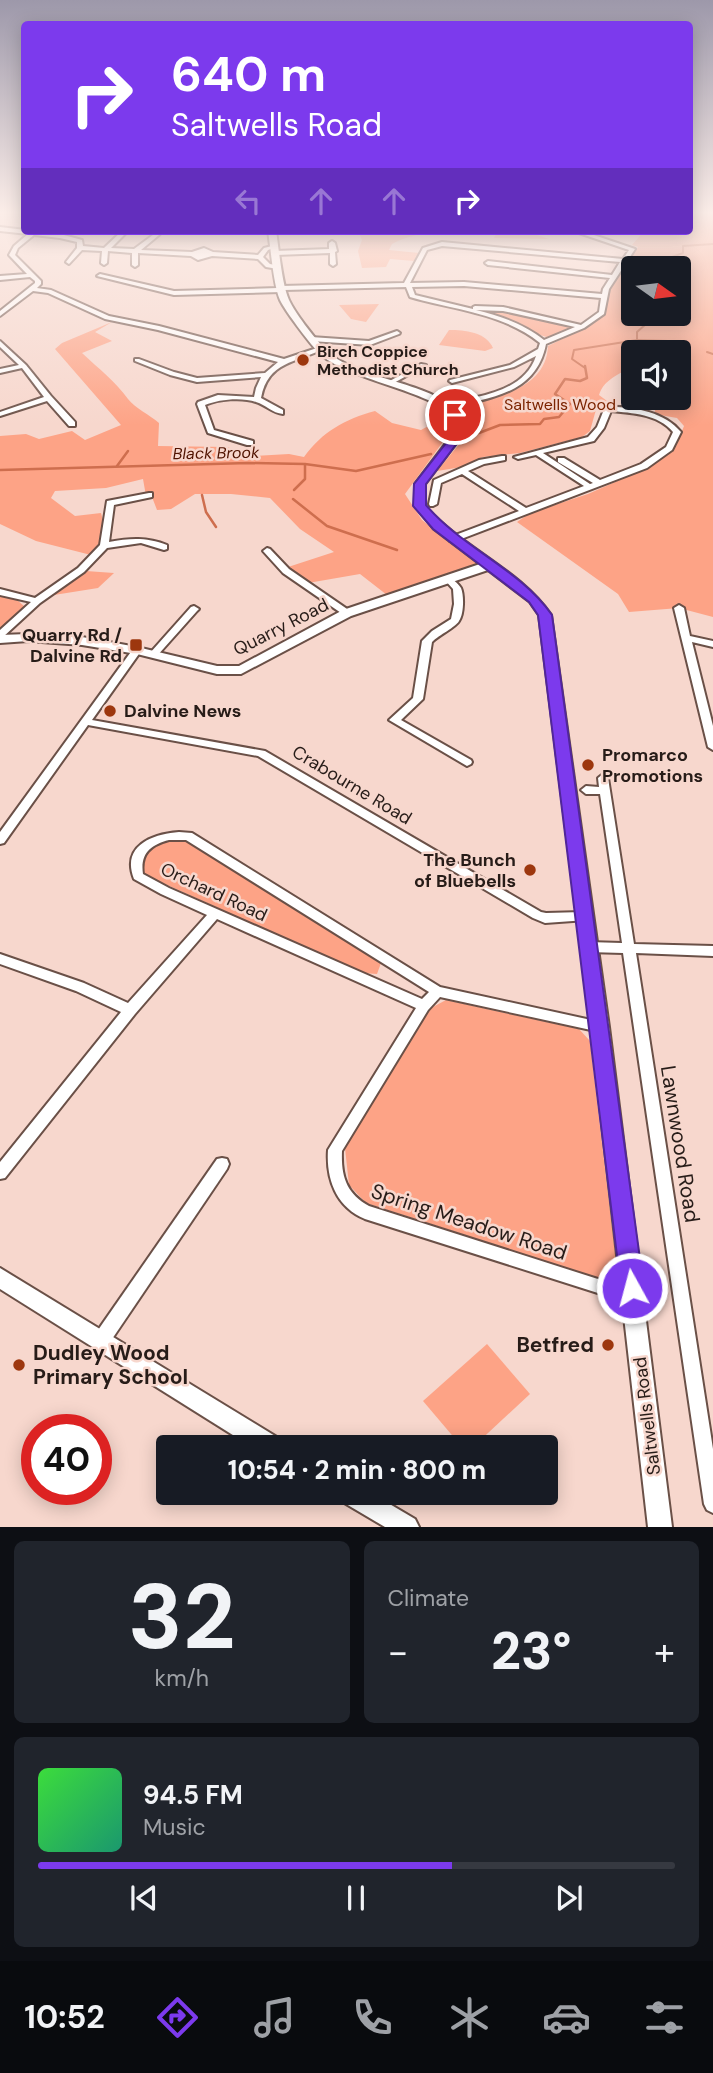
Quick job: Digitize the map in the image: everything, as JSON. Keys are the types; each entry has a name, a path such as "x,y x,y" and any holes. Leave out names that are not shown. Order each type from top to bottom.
{"street":[{"path":"2,311 37,282"},
{"path":"124,282 184,293 407,284 489,285 605,296"},
{"path":"134,285 138,282"},
{"path":"280,282 287,307 311,340 332,360 446,406 509,391 537,368 542,347"},
{"path":"452,381 512,366 582,327 602,313 611,282"},
{"path":"407,284 408,293 412,296 511,324 542,347"},
{"path":"32,289 49,291 107,318 159,328 283,361"},
{"path":"454,307 503,309 582,327"},
{"path":"311,340 370,343 397,333"},
{"path":"0,343 24,366 72,424"},
{"path":"257,399 265,375 283,361 320,349"},
{"path":"137,360 191,380 265,375"},
{"path":"390,383 423,364 435,368"},
{"path":"0,371 24,366"},
{"path":"250,443 211,431 201,404 218,397 257,399 280,412"},
{"path":"0,414 48,398"},
{"name":"Saltwells Road","path":"446,406 455,415 458,429 420,484 420,506 453,539 534,599 545,615 583,917 600,1027 660,1527"},
{"path":"453,539 644,466 669,448 677,432 664,421 634,412 607,410 590,439 518,457"},
{"path":"543,452 599,483"},
{"path":"543,452 590,487"},
{"path":"433,504 438,482 482,461 502,458"},
{"path":"461,470 524,511"},
{"path":"104,546 110,503 149,495"},
{"path":"0,637 37,601 81,570 104,546 138,539 163,547"},
{"path":"267,551 286,570 347,613"},
{"name":"Quarry Road","path":"0,637 55,637 136,651 217,670 241,670 347,613 490,565"},
{"path":"448,579 457,589 459,617 456,622 427,641 418,699 394,720 467,762"},
{"path":"0,593 37,601"},
{"path":"679,608 713,747"},
{"path":"153,655 194,609"},
{"path":"685,636 713,643"},
{"path":"0,840 136,651"},
{"name":"Crabourne Road","path":"87,722 261,753 537,915 545,918 583,917"},
{"name":"Lawnwood Road","path":"603,778 713,1504"},
{"path":"586,790 604,791"},
{"name":"Orchard Road","path":"424,1006 215,914 138,876 137,863 145,846 167,835 188,836 438,991 600,1027"},
{"path":"0,1172 130,1010 215,914"},
{"path":"588,947 713,951"},
{"path":"0,959 80,987 130,1010"},
{"path":"377,984 393,965"},
{"path":"424,1006 438,991"},
{"name":"Spring Meadow Road","path":"424,1006 335,1150 334,1168 342,1191 352,1205 365,1212 601,1287 632,1288"},
{"path":"102,1339 222,1164"},
{"path":"0,1278 253,1435"},
{"path":"369,1505 407,1527"}],"green space":[{"name":"Saltwells Wood","path":"615,282 621,282 621,326 691,326 691,282 713,282 713,617 679,608 629,612 618,594 517,522 530,513 588,494 651,466 676,446 684,426 677,418 654,414 655,410 691,410 691,340 621,340 621,373 605,385 599,395 611,404 597,406 590,431 582,437 520,453 483,457 462,467 437,471 466,436 463,419 451,406 497,396 526,384 545,362 548,346 594,323 604,314 609,291"},
{"path":"379,304 366,322 351,319 339,305"},
{"path":"464,308 503,309 572,328 553,338"},
{"path":"112,322 95,332 112,341 82,353 131,402 159,423 158,446 227,447 254,456 289,454 304,457 318,440 335,428 375,411 392,423 421,430 445,417 445,439 405,494 422,520 478,564 387,595 360,574 308,583 285,568 334,552 300,529 270,498 195,494 171,509 157,510 152,497 146,496 143,479 106,488 55,491 51,498 75,516 101,513 102,535 91,555 36,541 0,524 0,436 26,434 39,439 72,431 85,440 121,425 55,349 62,343"},
{"path":"449,330 480,335 493,348 485,351 439,345"},
{"path":"86,571 114,573 98,588 54,595"},
{"path":"0,596 16,599 25,607 0,629"},
{"path":"172,839 192,842 381,963 377,974 363,973 145,875 141,868 148,852 156,845"},
{"path":"446,1000 579,1029 590,1041 616,1262 604,1280 366,1203 349,1185 345,1148 431,1008"},
{"path":"487,1344 530,1394 486,1435 452,1435 423,1401"}],"waterway":[{"path":"637,340 637,332 644,326"},
{"name":"Black Brook","path":"585,368 572,359 574,350 621,343"},
{"name":"Black Brook","path":"707,352 713,354"},
{"name":"Black Brook","path":"479,433 500,425 540,424 544,419 559,417 570,404 555,394 565,379 580,381 587,378 585,366"},
{"path":"117,466 128,451"},
{"name":"Black Brook","path":"0,470 248,463 305,464 356,471 431,454"},
{"path":"294,490 305,479 305,465"},
{"path":"202,495 206,512 216,527"},
{"path":"293,499 327,526 397,550"}],"place":[{"name":"Birch Coppice Methodist Church","path":"303,360"},
{"name":"Quarry Rd / Dalvine Rd","path":"136,645"},
{"name":"Dalvine News","path":"110,711"},
{"name":"Promarco Promotions","path":"588,765"},
{"name":"The Bunch of Bluebells","path":"530,870"},
{"name":"Betfred","path":"608,1345"},
{"name":"Dudley Wood Primary School","path":"19,1365"}],"route":[{"path":"455,415 458,429 455,438 420,484 420,506 438,527 534,599 545,615 632,1288"}]}
